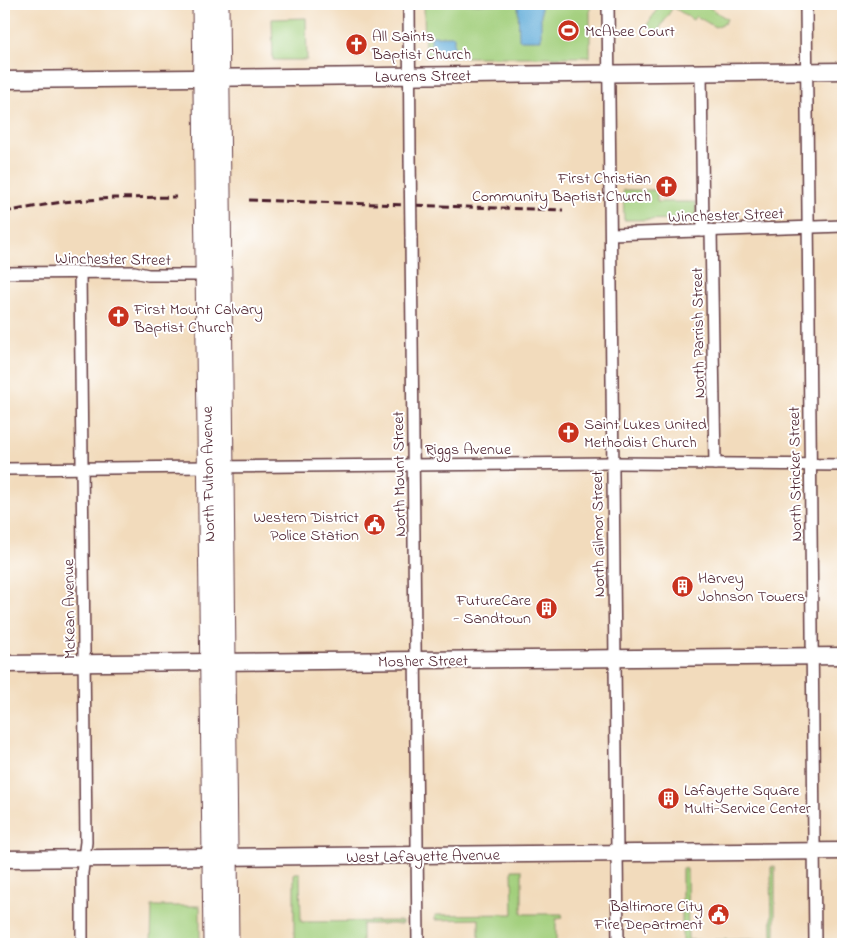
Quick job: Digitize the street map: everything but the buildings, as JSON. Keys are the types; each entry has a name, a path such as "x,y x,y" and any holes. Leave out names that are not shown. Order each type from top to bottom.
{"main road":[{"name":"North Fulton Avenue","path":"202,4 212,78"},
{"name":"North Fulton Avenue","path":"213,944 220,857 212,78 219,4"},
{"name":"North Fulton Avenue","path":"220,857 229,944"}],"street":[{"name":"North Mount Street","path":"409,4 418,944"},
{"name":"North Gilmor Street","path":"608,4 618,944"},
{"name":"North Stricker Street","path":"806,4 815,944"},
{"name":"Laurens Street","path":"4,80 843,71"},
{"name":"North Parrish Street","path":"701,73 715,464"},
{"name":"Winchester Street","path":"610,234 843,226"},
{"name":"McKean Avenue","path":"80,272 86,842 82,873 82,944"},
{"name":"Winchester Street","path":"4,274 134,272 148,275 214,275"},
{"name":"Riggs Avenue","path":"4,469 613,463 843,465"},
{"name":"Mosher Street","path":"4,664 843,656"},
{"name":"West Lafayette Avenue","path":"4,859 843,851"}],"green space":[{"path":"424,4 590,4 590,57 425,57"},
{"path":"660,4 707,4 707,6 727,19 725,23 715,27 696,16 693,20 673,7 657,33 646,27"},
{"path":"306,18 307,60 273,60 272,19"},
{"path":"623,190 657,190 657,202 696,202 696,219 624,220"},
{"path":"771,867 775,867 775,939 799,941 799,944 682,944 682,868 687,869 688,940 772,939"},
{"path":"512,870 522,870 522,914 562,914 563,918 556,919 556,944 479,944 479,919 435,920 435,915 513,914"},
{"path":"294,873 300,873 301,922 402,921 402,924 362,924 362,944 294,944"},
{"path":"152,906 200,906 200,944 151,944"}],"water":[{"path":"518,4 541,4 541,40 519,40"},
{"path":"431,36 454,36 454,51 431,52"}],"railway":[{"path":"4,212 62,202 113,198 176,197"},
{"path":"249,200 563,210"}],"place":[{"name":"McAbee Court","path":"569,30"},
{"name":"All Saints Baptist Church","path":"356,44"},
{"name":"First Christian Community Baptist Church","path":"667,186"},
{"name":"First Mount Calvary Baptist Church","path":"118,317"},
{"name":"Saint Lukes United Methodist Church","path":"568,432"},
{"name":"Western District Police Station","path":"375,525"},
{"name":"Harvey Johnson Towers","path":"682,586"},
{"name":"FutureCare - Sandtown","path":"547,608"},
{"name":"Lafayette Square Multi-Service Center","path":"668,798"},
{"name":"Baltimore City Fire Department","path":"719,914"}]}
